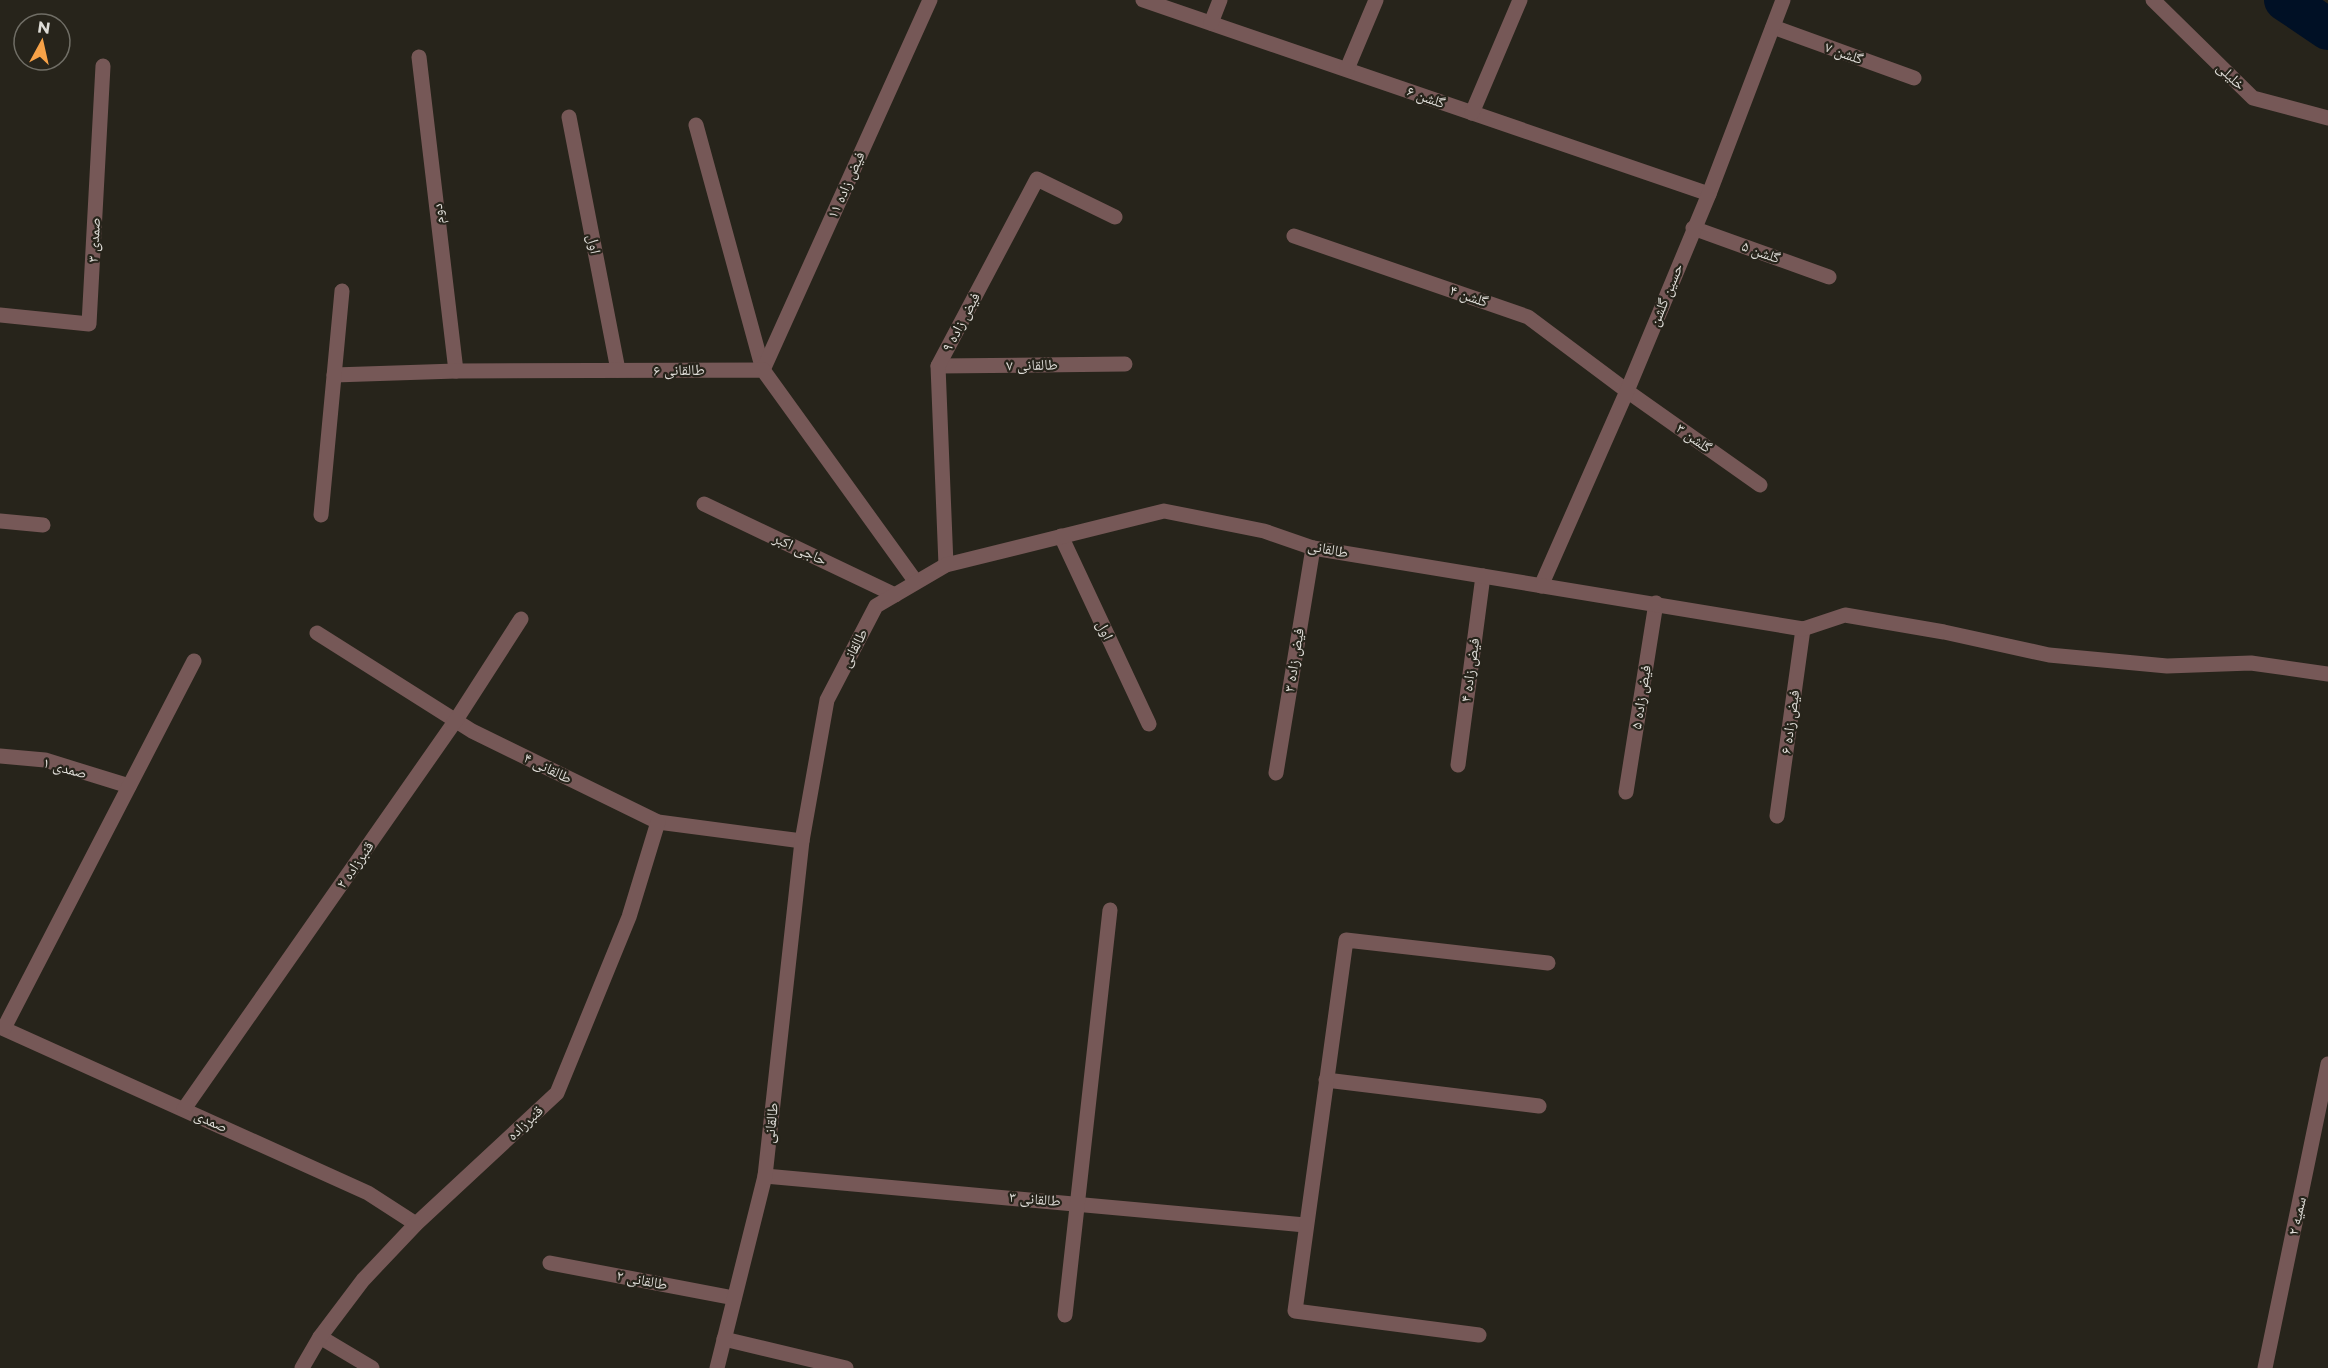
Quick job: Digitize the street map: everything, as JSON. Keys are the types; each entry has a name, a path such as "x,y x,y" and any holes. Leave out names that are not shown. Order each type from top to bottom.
{"street":[{"name":"فیض زاده ۱۱","path":"763,370 930,0"},
{"name":"گلشن ۶","path":"1143,0 1708,194"},
{"path":"1210,23 1220,0"},
{"path":"1347,69 1376,0"},
{"path":"1472,113 1520,0"},
{"name":"حسین گلشن","path":"1541,586 1627,391 1708,194 1783,0"},
{"name":"خلیلی","path":"2153,0 2253,98 2328,118"},
{"name":"گلشن ۷","path":"1773,27 1914,78"},
{"name":"دوم","path":"420,57 456,371"},
{"name":"صمدی ۳","path":"0,315 89,324 103,66"},
{"name":"اول","path":"569,117 618,370"},
{"path":"696,125 763,370 916,582"},
{"name":"فیض زاده ۹","path":"946,565 938,366 1037,179 1115,217"},
{"name":"گلشن ۵","path":"1693,228 1829,277"},
{"name":"گلشن ۴","path":"1294,236 1528,317 1627,391"},
{"path":"321,515 342,291"},
{"name":"طالقانی ۷","path":"938,366 1125,364"},
{"name":"طالقانی ۶","path":"334,375 456,371 763,370"},
{"name":"گلشن ۳","path":"1627,391 1760,485"},
{"name":"حاجی اکبر","path":"704,504 895,595"},
{"name":"طالقانی","path":"717,1368 765,1176 802,841 826,700 876,606 946,565 1164,511 1264,531 1313,548 1803,628"},
{"path":"0,520 44,525"},
{"name":"اول","path":"1061,536 1149,724"},
{"name":"فیض زاده ۳","path":"1276,773 1313,548"},
{"name":"فیض زاده ۴","path":"1458,765 1483,576"},
{"name":"فیض زاده ۵","path":"1626,792 1656,603"},
{"path":"1803,628 1845,615 1944,632 2049,655 2167,666 2251,663 2328,674"},
{"name":"قنبرزاده ۲","path":"184,1109 456,720 521,618"},
{"name":"فیض زاده ۶","path":"1777,816 1803,628"},
{"name":"طالقانی ۴","path":"317,633 456,720 658,822 802,841"},
{"path":"2,1028 194,661"},
{"name":"صمدی ۱","path":"0,756 45,760 129,786"},
{"name":"قنبرزاده","path":"302,1368 320,1337 363,1280 416,1224 557,1093 629,917 658,822"},
{"path":"1065,1315 1075,1202 1110,910"},
{"path":"1479,1335 1295,1311 1305,1225 1346,940 1548,963"},
{"name":"صمدی","path":"2,1028 368,1193 416,1224"},
{"name":"سمیه ۲","path":"2265,1368 2328,1064"},
{"path":"1326,1080 1539,1106"},
{"name":"طالقانی ۳","path":"765,1176 1075,1202 1305,1225"},
{"name":"طالقانی ۲","path":"550,1263 734,1298"},
{"path":"320,1337 372,1368"},
{"path":"724,1338 846,1368"}],"waterway":[{"path":"2285,0 2328,29"}]}
